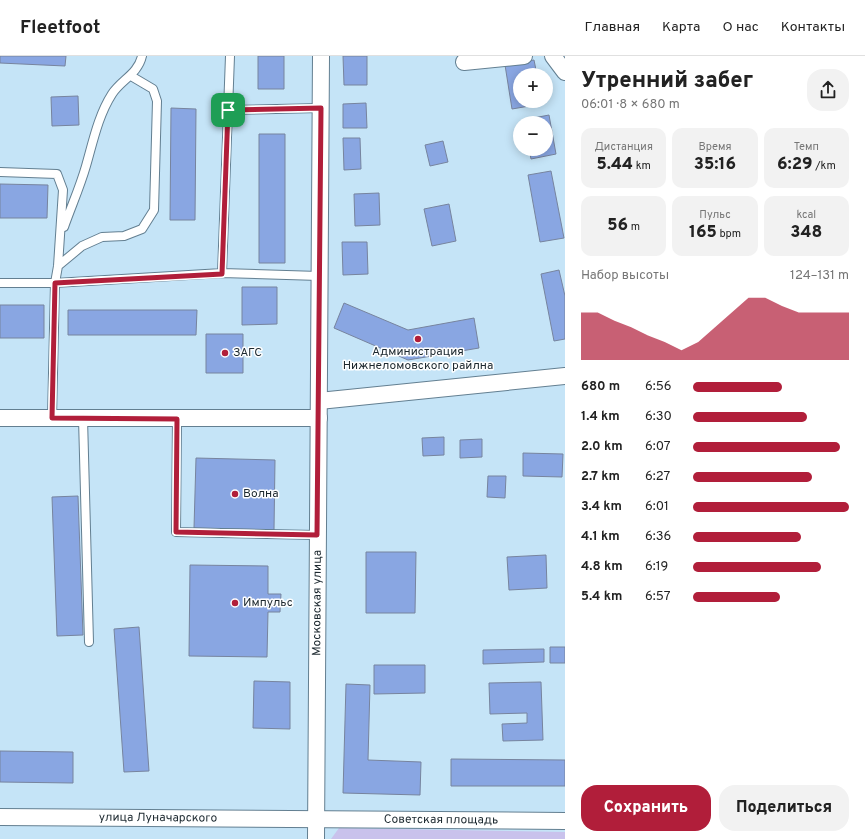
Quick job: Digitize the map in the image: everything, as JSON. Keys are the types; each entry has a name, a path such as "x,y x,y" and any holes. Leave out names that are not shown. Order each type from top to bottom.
{"street":[{"name":"Московская улица","path":"316,839 321,56"},
{"path":"464,62 524,56"},
{"path":"553,56 565,72"},
{"path":"319,401 565,376"},
{"path":"0,418 319,418"},
{"name":"улица Луначарского","path":"0,818 316,821"},
{"name":"Советская площадь","path":"316,821 565,822"}],"lane":[{"path":"60,237 86,168 96,129 112,93 131,76 142,56"},
{"path":"222,274 230,56"},
{"path":"58,266 82,246 102,237 124,236 142,228 154,210 157,101 153,89 131,76"},
{"path":"228,110 321,108"},
{"path":"0,172 58,174 64,190 58,266 55,283 52,418"},
{"path":"0,283 55,283 222,274 319,276"},
{"path":"83,418 89,642"},
{"path":"177,419 176,532 317,535"}],"shaded area":[{"path":"339,828 565,832 565,839 331,839"}],"building":[{"path":"0,56 66,56 65,66 0,63"},
{"path":"258,56 284,56 284,89 258,89"},
{"path":"343,56 367,56 367,85 344,85"},
{"path":"534,60 536,68 513,68 513,108 518,108 512,109 505,65"},
{"path":"78,96 79,125 52,126 51,97"},
{"path":"366,103 367,128 343,128 343,104"},
{"path":"171,108 196,109 195,220 170,220"},
{"path":"259,134 285,134 285,263 259,263"},
{"path":"553,137 556,154 553,155"},
{"path":"343,138 360,138 361,169 344,170"},
{"path":"443,141 448,162 430,166 425,145"},
{"path":"530,156 546,156 531,159"},
{"path":"551,171 564,238 540,242 528,175"},
{"path":"0,184 48,185 47,218 0,218"},
{"path":"379,193 380,225 355,226 354,194"},
{"path":"449,204 456,241 432,246 424,209"},
{"path":"342,242 367,242 368,274 343,275"},
{"path":"559,270 565,296 565,339 554,341 541,274"},
{"path":"242,287 277,287 277,324 242,325"},
{"name":"Администрация Нижнеломовского райлна","path":"344,303 408,330 474,318 479,348 408,360 334,328"},
{"path":"0,305 44,305 44,338 0,338"},
{"path":"68,310 197,310 196,335 68,335"},
{"name":"ЗАГС","path":"206,334 243,334 243,373 206,373"},
{"path":"444,437 444,455 423,456 422,438"},
{"path":"482,439 482,457 460,458 460,440"},
{"path":"523,453 563,454 562,477 523,476"},
{"name":"Волна","path":"196,458 275,460 274,530 194,528"},
{"path":"488,476 506,476 505,498 487,497"},
{"path":"78,496 83,635 57,636 52,497"},
{"path":"366,552 416,552 415,613 366,613"},
{"path":"546,555 547,588 509,590 507,557"},
{"name":"Импульс","path":"190,565 268,566 268,594 281,594 280,612 268,612 267,657 189,656"},
{"path":"139,627 149,771 124,772 114,629"},
{"path":"550,647 565,647 565,663 550,663"},
{"path":"544,649 544,662 483,664 483,650"},
{"path":"374,665 425,665 425,693 374,694"},
{"path":"254,681 290,682 290,729 253,728"},
{"path":"541,682 543,740 503,741 502,724 527,723 527,713 490,714 489,683"},
{"path":"346,684 370,685 368,760 421,762 420,795 343,793"},
{"path":"0,751 73,752 73,783 0,782"},
{"path":"451,759 565,760 565,786 451,786"}],"place":[{"name":"Администрация Нижнеломовского райлна","path":"418,339"},
{"name":"ЗАГС","path":"225,353"},
{"name":"Волна","path":"235,494"},
{"name":"Импульс","path":"235,603"}],"route":[{"path":"321,108 317,535 176,532 177,419 52,418 55,283 222,274 228,110 321,108"}]}
